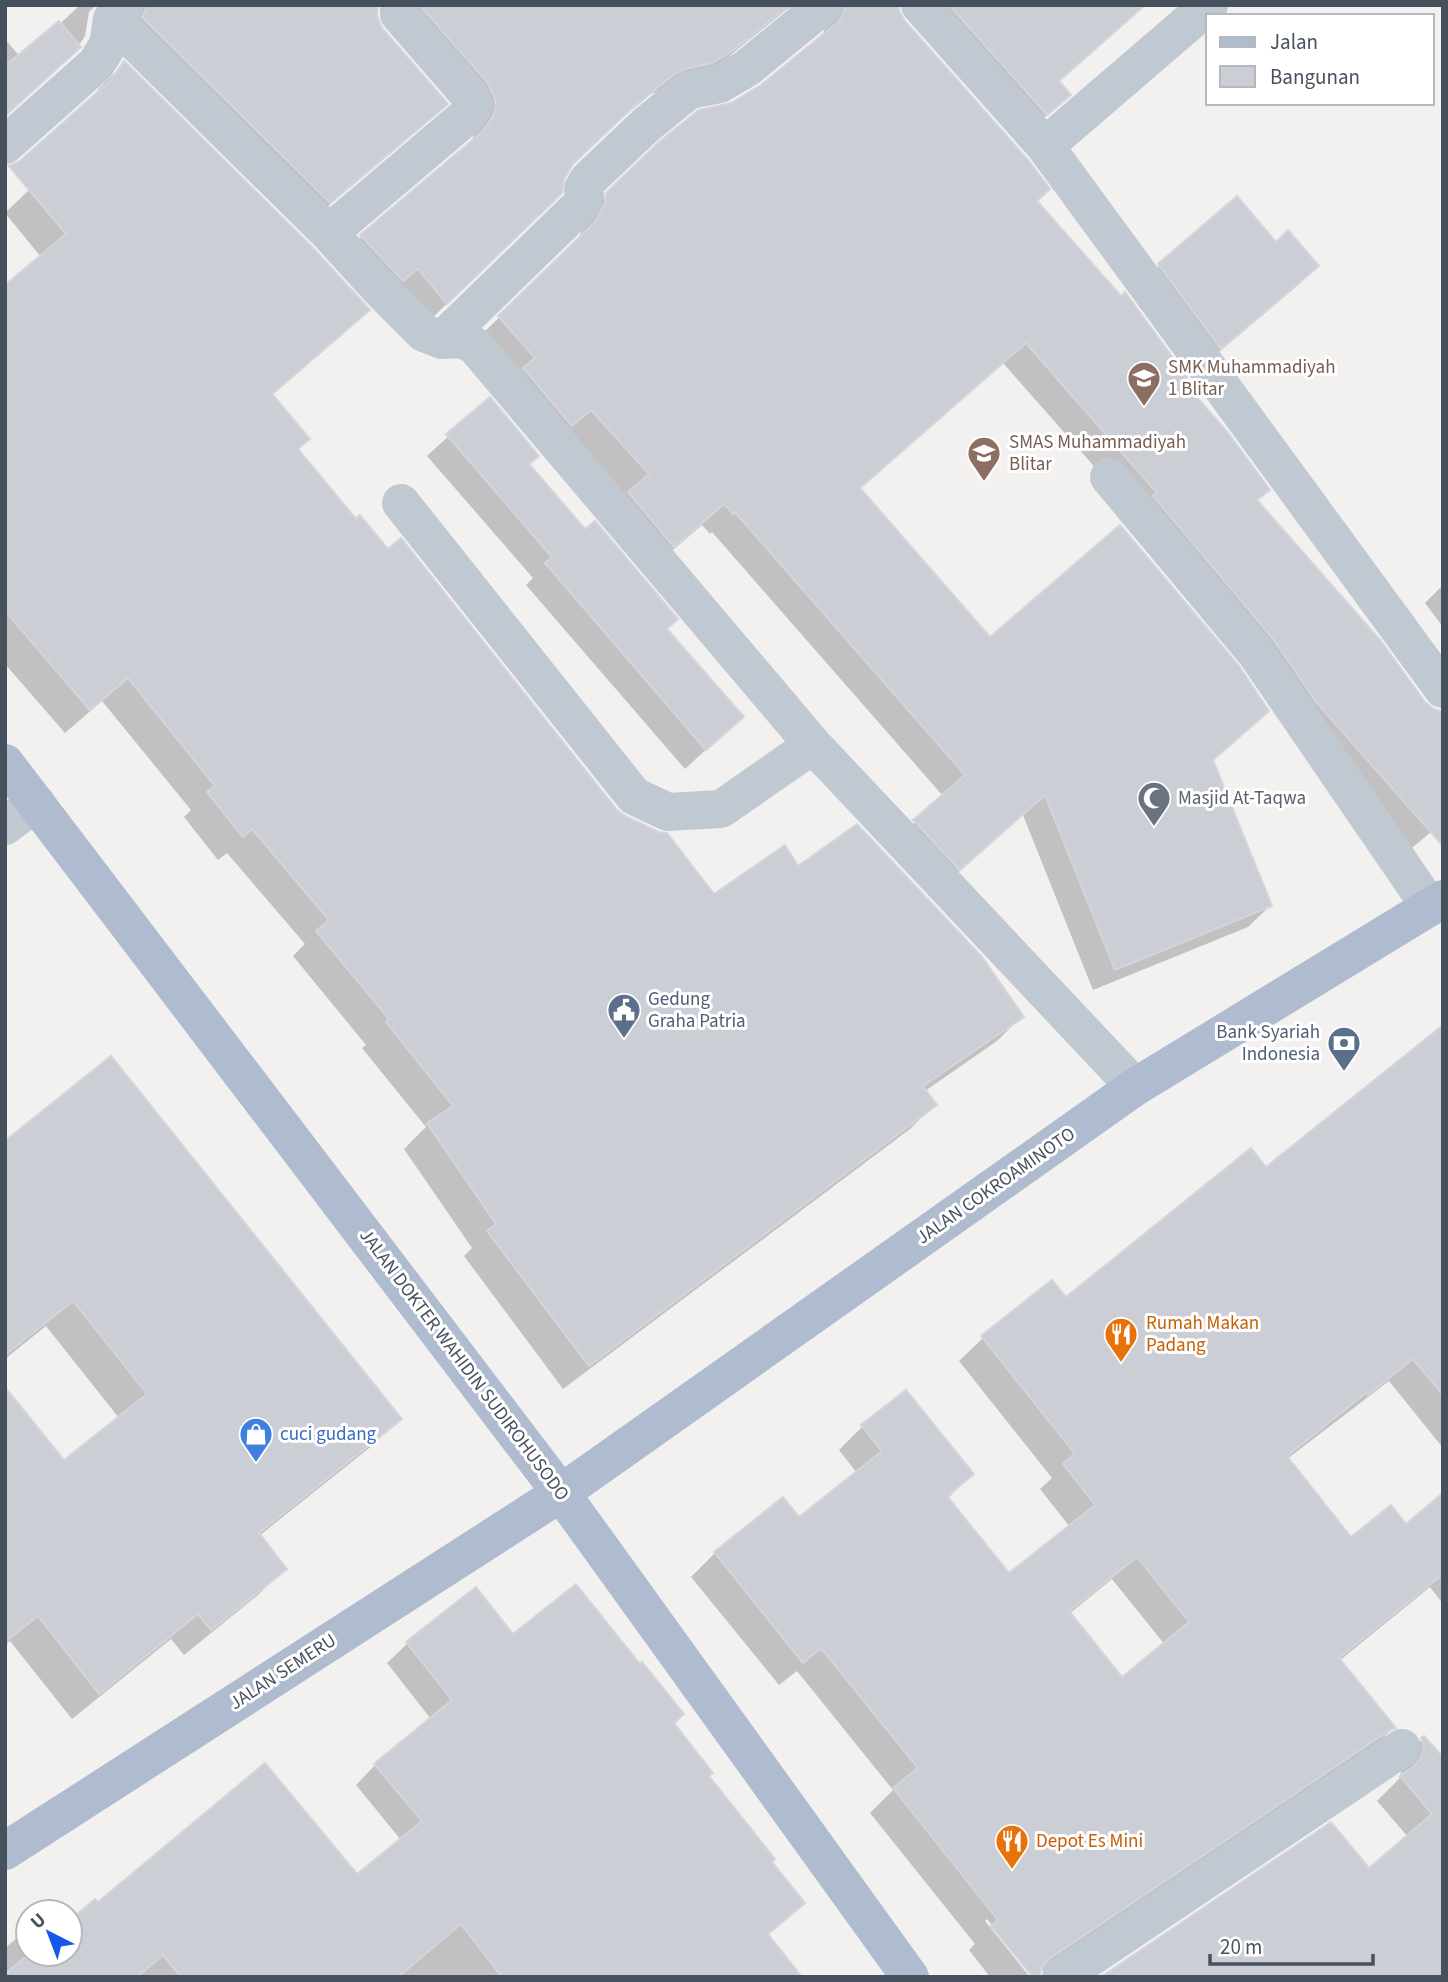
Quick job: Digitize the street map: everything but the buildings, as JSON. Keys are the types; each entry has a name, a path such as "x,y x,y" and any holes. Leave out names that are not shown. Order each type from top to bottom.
{"main road":[{"name":"JALAN DOKTER WAHIDIN SUDIROHUSODO","path":"5,763 561,1493 910,1977"},
{"name":"JALAN COKROAMINOTO","path":"561,1493 1135,1087 1436,903"},
{"name":"JALAN SEMERU","path":"5,1851 561,1493"}],"street":[{"path":"329,233 468,115 474,105 470,96 399,14 401,5"},
{"path":"442,340 581,205 585,195 583,189 588,180 646,125 689,89 720,83 747,68 824,5"},
{"path":"920,5 1045,146 1443,689"},
{"path":"1045,146 1209,5"},
{"path":"5,145 96,64 108,45 118,12 378,287 425,333 442,340 464,339 476,347 813,745 1135,1087"},
{"path":"1109,477 1256,653 1436,903"},
{"path":"401,503 634,796 668,812 721,809 813,745"},
{"path":"5,826 36,803"},
{"path":"1061,1977 1402,1748"}],"place":[{"name":"SMK Muhammadiyah 1 Blitar","path":"1144,408"},
{"name":"SMAS Muhammadiyah Blitar","path":"984,483"},
{"name":"Masjid At-Taqwa","path":"1154,828"},
{"name":"Gedung Graha Patria","path":"624,1040"},
{"name":"Bank Syariah Indonesia","path":"1344,1073"},
{"name":"Rumah Makan Padang","path":"1121,1364"},
{"name":"cuci gudang","path":"256,1464"},
{"name":"Depot Es Mini","path":"1012,1871"}]}
